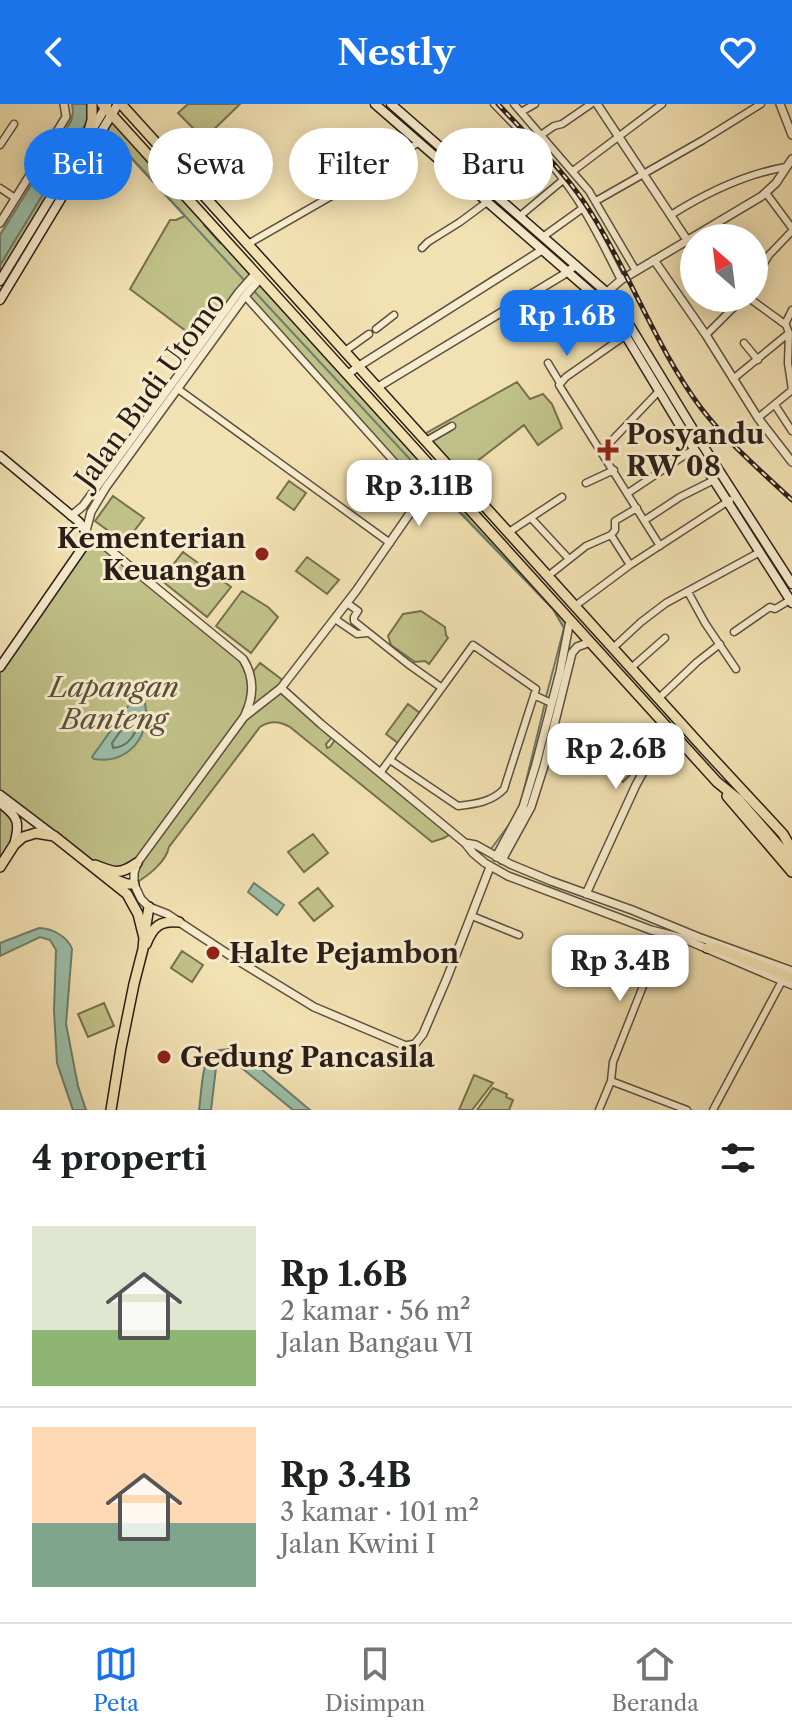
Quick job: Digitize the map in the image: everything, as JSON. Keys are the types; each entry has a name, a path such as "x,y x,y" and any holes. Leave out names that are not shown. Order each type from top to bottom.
{"main road":[{"path":"148,134 119,104 99,117 148,156"},
{"path":"375,104 609,308 714,480 792,584"},
{"path":"395,105 434,140"},
{"path":"0,281 52,200"},
{"path":"0,300 55,200"},
{"path":"188,200 256,279 347,375 436,482 570,620 717,782 738,799 790,855"},
{"path":"208,200 788,839 790,855"},
{"path":"502,200 617,303 791,601"},
{"path":"535,229 544,241 544,252"},
{"path":"544,252 549,241"},
{"path":"0,456 82,525 86,534 83,547 0,667"},
{"path":"777,579 785,573"},
{"path":"717,782 792,872"},
{"path":"0,795 128,895 138,914 144,943"},
{"path":"0,803 17,822 14,845"},
{"path":"0,867 23,837 32,833 54,836"},
{"path":"85,860 111,872 119,872 137,863"},
{"path":"104,876 134,884"},
{"path":"111,1110 149,907"},
{"path":"144,943 165,921 179,922"},
{"path":"712,946 787,980"}],"street":[{"path":"0,223 66,117 64,104"},
{"path":"494,104 517,128"},
{"path":"514,104 535,128"},
{"path":"521,112 535,104"},
{"path":"551,128 594,104 680,229"},
{"path":"573,171 662,104"},
{"path":"596,201 761,104"},
{"path":"780,104 792,135"},
{"path":"0,145 14,124"},
{"path":"248,244 382,167 419,142"},
{"path":"553,148 596,201 636,271"},
{"path":"714,224 766,193 792,159"},
{"path":"671,215 737,181 786,167"},
{"path":"553,168 583,208 621,280"},
{"path":"774,170 780,178"},
{"path":"520,216 563,180"},
{"path":"0,188 15,198"},
{"path":"766,193 788,214 792,229 768,257"},
{"path":"422,248 487,202"},
{"path":"549,241 583,208"},
{"path":"599,299 621,280 680,244"},
{"path":"347,375 544,252"},
{"path":"654,260 758,418 790,457"},
{"path":"378,387 576,265"},
{"name":"Jalan Budi Utomo","path":"71,516 101,483 256,279"},
{"path":"246,292 424,495"},
{"name":"Jalan Budi Utomo","path":"86,534 93,507 246,292"},
{"path":"785,324 792,310"},
{"path":"706,335 729,312"},
{"path":"758,418 792,390 788,363 789,333 785,324 768,312"},
{"path":"345,351 394,315"},
{"path":"733,379 789,333"},
{"path":"560,383 626,335"},
{"path":"744,343 758,360"},
{"path":"548,363 562,392 660,546"},
{"path":"178,389 390,543"},
{"path":"601,452 659,391"},
{"path":"775,405 792,431"},
{"path":"426,441 452,426"},
{"path":"628,493 694,449"},
{"path":"586,483 614,470"},
{"path":"244,717 281,688 347,603 424,495 436,482 454,472"},
{"path":"645,520 714,480"},
{"path":"509,532 562,497"},
{"path":"575,606 630,565 731,499"},
{"path":"548,576 591,542 611,535 615,530 614,522 637,508"},
{"path":"531,518 569,559"},
{"path":"86,534 99,541 243,659 251,674 250,704 244,717 137,863 134,884 149,907 167,914 314,1007 400,1045 412,1046 423,1034 490,867"},
{"path":"611,535 630,565"},
{"path":"613,648 656,610 760,552"},
{"path":"688,592 736,669"},
{"path":"734,632 770,607 775,609 791,601"},
{"path":"347,603 358,611 354,621 442,688"},
{"path":"335,619 357,634 368,633"},
{"path":"499,859 528,806 561,680 570,620"},
{"path":"631,668 665,638"},
{"path":"540,765 551,703 572,653 577,647 590,642"},
{"path":"659,698 720,644"},
{"path":"380,773 473,645 536,689 504,789 494,798 458,806 390,760"},
{"path":"281,688 490,867 664,933 792,971"},
{"path":"534,695 551,703"},
{"path":"586,894 652,756 665,743 679,740"},
{"path":"465,843 476,845 537,876 635,911 712,946"},
{"path":"534,886 537,876"},
{"path":"472,916 519,935"},
{"path":"599,1110 611,1081 613,1062 664,933"},
{"path":"713,1110 787,980 792,985"},
{"path":"611,1081 687,1110"}],"green space":[{"path":"188,104 240,104 215,128 193,128 178,113"},
{"path":"112,114 124,128 103,128"},
{"path":"132,137 148,155 148,176 132,159"},
{"path":"39,200 48,200 0,281 0,265"},
{"path":"170,200 188,200 207,221 204,225 220,243 224,240 255,274 202,343 130,289 170,220 185,216"},
{"path":"260,279 570,620 568,630 553,609 434,485 424,495 245,296"},
{"path":"517,382 530,399 543,394 552,404 562,428 538,445 524,425 458,476 421,436"},
{"path":"289,481 306,493 294,510 277,498"},
{"path":"113,496 144,518 125,543 95,521"},
{"name":"Lapangan Banteng","path":"86,540 99,541 243,659 252,673 260,663 285,682 281,687 334,735 326,744 327,748 337,737 452,833 432,842 290,727 275,722 260,727 160,863 134,884 134,873 127,869 95,865 0,795 0,666"},
{"path":"183,552 231,587 207,617 161,580"},
{"path":"307,557 339,580 327,594 296,571"},
{"path":"242,591 278,617 251,653 216,626"},
{"path":"421,611 445,627 448,638 429,664 425,661 415,662 391,645 388,636 403,614"},
{"path":"408,704 420,713 398,743 386,734"},
{"path":"621,749 636,764 623,782 608,767"},
{"path":"0,808 12,821 14,832 0,859"},
{"path":"313,834 328,853 304,872 288,852"},
{"path":"318,888 333,906 314,921 299,903"},
{"path":"182,951 203,965 192,982 171,968"},
{"path":"104,1003 114,1026 88,1037 78,1014"},
{"path":"474,1075 493,1083 472,1110 459,1110"},
{"path":"493,1088 513,1100 509,1110 477,1110"}],"water":[{"path":"72,104 88,104 88,120 83,128 67,128 73,112"},
{"path":"24,196 24,200 39,200 0,265 0,235"},
{"path":"139,691 146,717 138,740 131,750 120,756 94,759 92,757"},
{"path":"254,883 284,905 277,915 248,892"},
{"path":"39,928 59,934 72,949 66,1024 86,1110 73,1110 57,1063 54,1011 56,950 50,940 40,937 0,956 0,943"},
{"path":"229,1049 241,1052 310,1110 293,1110 237,1064 228,1062 216,1068 211,1110 199,1110 207,1059 214,1052"}],"waterway":[{"path":"132,158 244,280"},
{"path":"254,291 432,483"},
{"path":"436,488 553,609 564,628 546,697"},
{"path":"521,802 545,703"},
{"path":"491,849 511,822"}],"railway":[{"path":"498,104 583,201 671,362 701,408 733,444 792,500"}],"place":[{"name":"Posyandu RW 08","path":"608,450"},
{"name":"Kementerian Keuangan","path":"262,554"},
{"name":"Halte Pejambon","path":"213,953"},
{"name":"Gedung Pancasila","path":"164,1057"}]}
